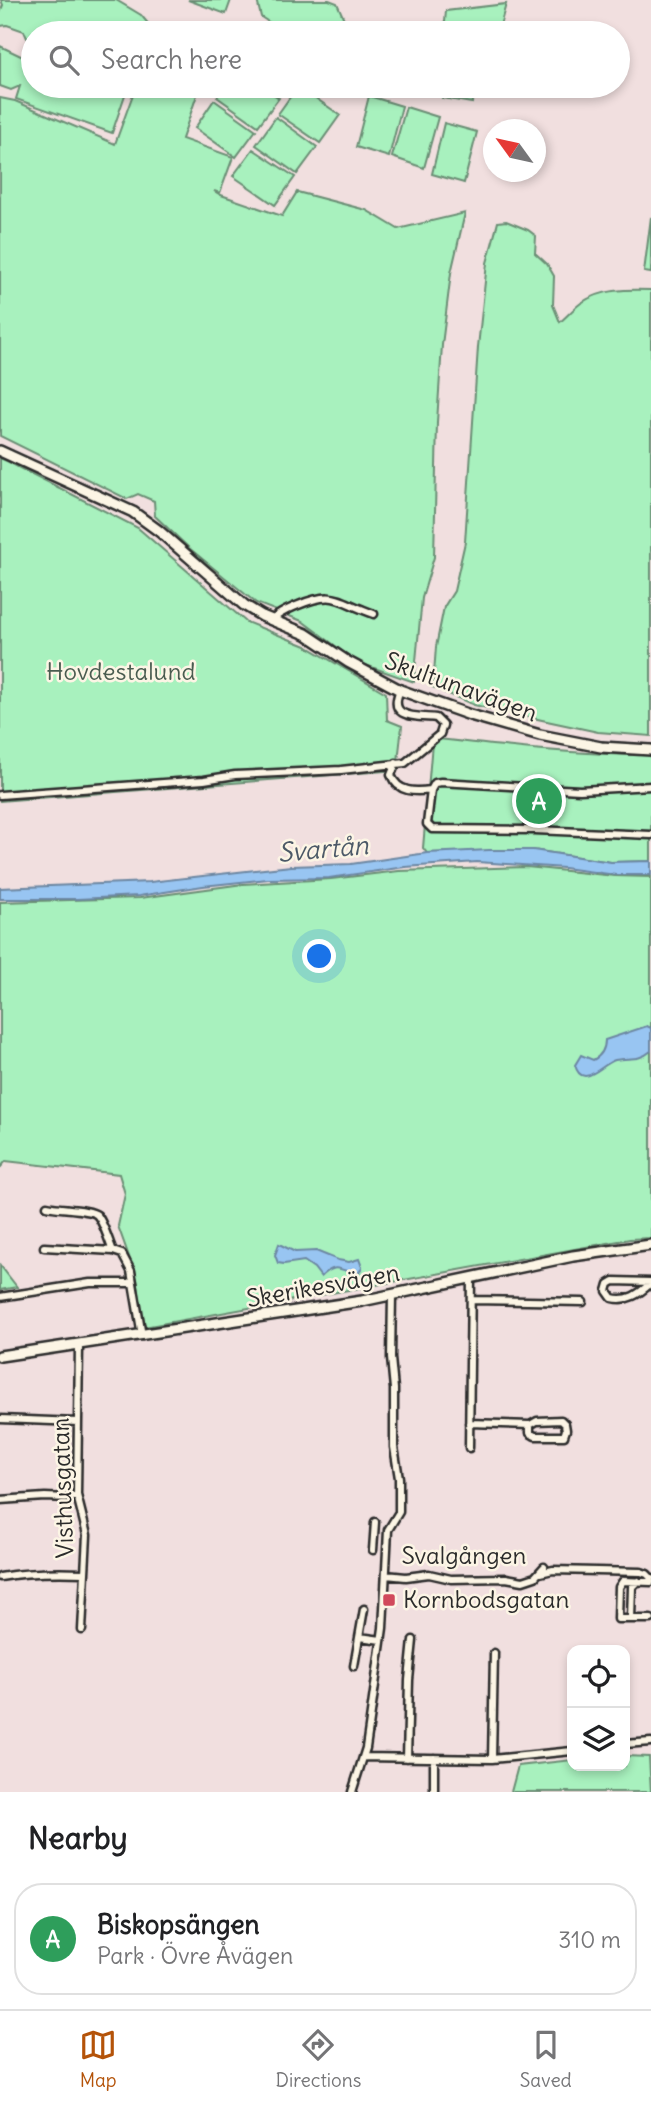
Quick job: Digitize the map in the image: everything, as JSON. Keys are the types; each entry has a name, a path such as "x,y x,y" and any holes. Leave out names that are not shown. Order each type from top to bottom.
{"street":[{"name":"Skultunavägen","path":"0,451 133,512 197,563 234,599 253,611 306,634 348,662 400,690 540,736 601,747 651,750"},
{"name":"Skultunavägen","path":"272,620 284,611 322,597 344,600 374,614"},
{"path":"0,795 405,763 443,729 439,719 400,712 396,701 400,690"},
{"path":"396,763 391,771 395,783 415,792 431,790"},
{"path":"651,786 580,790 435,783 431,790 427,824 432,829 651,835"},
{"path":"47,1206 97,1215 113,1251"},
{"name":"Skerikesvägen","path":"0,1356 79,1346 393,1295 573,1255 651,1245"},
{"path":"44,1247 113,1251 122,1254 131,1272 142,1336"},
{"path":"469,1448 471,1277"},
{"path":"614,1281 651,1283 636,1295 625,1299 612,1298 607,1291 609,1284 614,1281"},
{"path":"0,1297 90,1283 132,1283"},
{"path":"352,1792 364,1757 381,1640 388,1530 399,1512 391,1358 393,1295"},
{"path":"472,1300 583,1302"},
{"name":"Visthusgatan","path":"79,1346 77,1495 87,1535 82,1629"},
{"path":"0,1419 78,1422"},
{"path":"469,1423 530,1424 561,1420 566,1430 564,1436 535,1436 530,1433 530,1424"},
{"path":"0,1500 68,1498 77,1495"},
{"path":"373,1550 375,1524 388,1530"},
{"name":"Svalgången","path":"386,1575 406,1577 429,1574 451,1579 506,1578 523,1581 535,1577 542,1570 553,1570 641,1572 647,1574 651,1580"},
{"path":"0,1577 56,1572 84,1573"},
{"path":"651,1580 623,1581 620,1587 618,1619 651,1619"},
{"path":"631,1619 632,1587 638,1581"},
{"path":"354,1666 364,1609"},
{"path":"360,1637 381,1640"},
{"path":"407,1758 413,1640"},
{"path":"492,1759 494,1653"},
{"path":"630,1744 649,1744"},
{"path":"364,1757 492,1759 567,1752"},
{"path":"434,1758 434,1792"}],"green space":[{"path":"1,0 116,0 146,21 21,21 21,30 7,25 0,26 3,5"},
{"path":"188,0 231,0 226,14"},
{"path":"257,0 329,0 337,3 344,21 267,21 261,17"},
{"path":"506,4 501,21 445,21 446,11"},
{"path":"0,46 21,56 21,98 124,98 112,133 16,99 20,86 11,90 0,86"},
{"path":"0,98 15,101 115,144 132,98 196,98 182,139 233,157 220,193 214,191 221,195 282,216 297,192 366,210 398,229 465,213 451,273 442,345 434,557 422,598 414,682 357,662 302,621 256,603 155,516 154,501 138,494 127,499 0,436"},
{"path":"218,98 279,98 258,126"},
{"path":"289,98 315,98 340,115 320,143 278,114"},
{"path":"368,98 402,106 389,157 356,147"},
{"path":"442,98 473,98 472,103"},
{"path":"214,100 256,130 236,157 195,128"},
{"path":"406,107 438,117 424,168 392,157"},
{"path":"276,117 317,147 297,174 256,145"},
{"path":"444,123 477,132 464,183 432,174"},
{"path":"253,149 295,177 275,205 233,176"},
{"path":"651,217 651,273 644,272"},
{"path":"506,221 536,236 535,253 547,264 554,276 553,305 560,322 581,303 597,295 624,290 651,290 651,736 598,732 514,714 474,705 433,687 436,647 444,607 454,591 465,542 478,347 487,263 498,222"},
{"name":"Hovdestalund","path":"0,458 138,528 246,622 306,646 386,693 387,720 402,726 397,770 0,801"},
{"path":"438,739 571,752 651,755 651,861 611,862 533,850 427,853 423,848 432,743"},
{"path":"527,867 651,877 651,1238 630,1239 144,1327 137,1279 118,1226 125,1194 119,1174 6,1161 0,1168 0,902 140,898 243,884 331,879 399,871"},
{"path":"0,1265 17,1287 0,1290"},
{"path":"630,1756 649,1757 651,1792 511,1792 518,1766 567,1761 567,1771 630,1771"}],"water":[{"path":"533,850 611,862 651,861 651,875 616,875 564,868 477,862 405,867 329,878 268,879 139,896 0,899 0,888 150,882 291,866 351,864 427,853"},
{"path":"647,1026 651,1028 651,1051 638,1058 615,1060 588,1076 578,1072 575,1065 581,1055 593,1060 602,1052 605,1040"},
{"path":"279,1244 295,1252 316,1251 349,1262 359,1259 362,1267 359,1273 335,1268 321,1277 304,1261 278,1263 275,1255"}],"place":[{"name":"Biskopsängen","path":"539,801"},
{"name":"Kornbodsgatan","path":"389,1600"}],"water label":[{"name":"Svartån","path":"323,849"}]}
